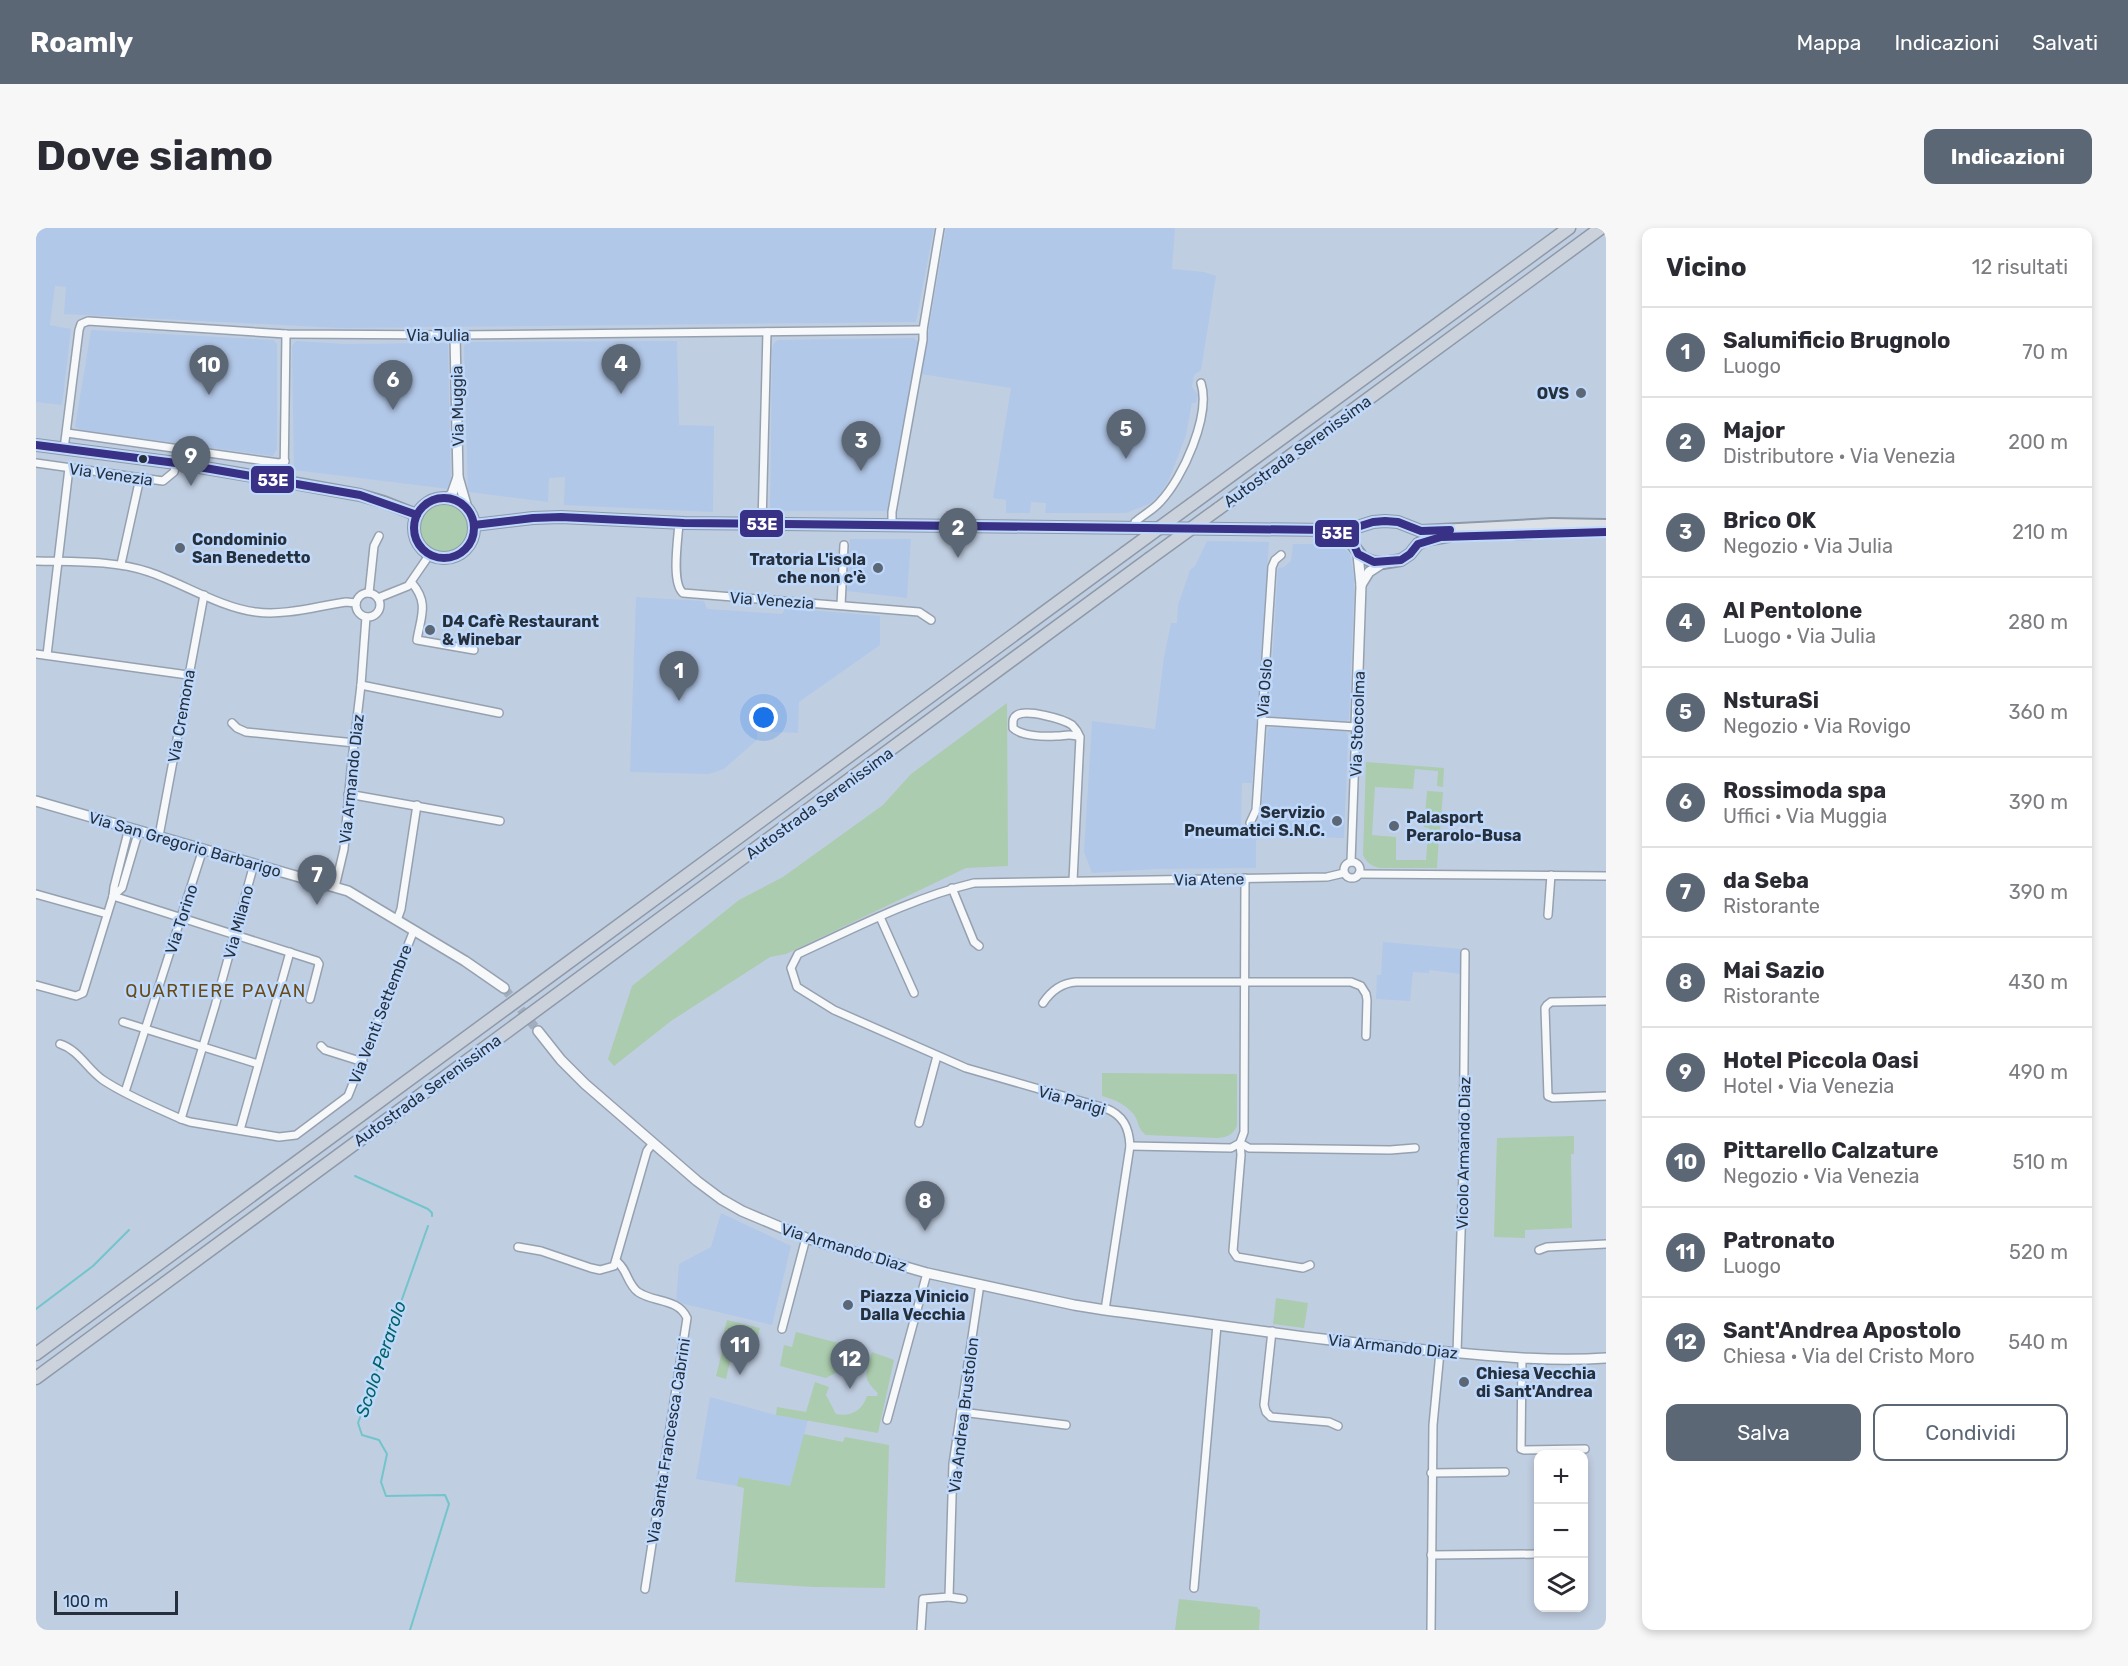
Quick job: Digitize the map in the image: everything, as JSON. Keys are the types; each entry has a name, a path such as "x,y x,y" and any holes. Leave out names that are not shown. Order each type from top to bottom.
{"highway":[{"name":"Autostrada Serenissima","path":"36,1354 1569,228"},
{"name":"Autostrada Serenissima","path":"36,1378 1602,228"}],"main road":[{"name":"Via Venezia","path":"36,445 176,463 284,481 360,495 417,515"},
{"path":"447,498 458,501 467,508 474,525 470,543 457,555 438,557 430,554 417,541 414,523 426,504 433,500 447,498"},
{"path":"474,525 553,517 678,523 1329,530 1354,528 1385,521 1398,522 1421,531 1552,524 1606,525"},
{"path":"1356,550 1356,533 1365,525"},
{"path":"1407,526 1412,533 1413,549"},
{"path":"1329,530 1344,537 1368,561 1383,563 1401,560 1426,540 1442,537 1606,532"}],"street":[{"path":"892,526 892,512 923,340 940,228"},
{"name":"Via Julia","path":"64,448 79,330 84,322 286,334 455,335 923,330"},
{"path":"762,524 767,332"},
{"path":"284,481 286,334"},
{"name":"Via Muggia","path":"455,335 458,477 467,508"},
{"path":"1135,527 1135,522 1160,502 1185,466 1201,412 1203,394 1201,383"},
{"path":"66,433 279,463 285,461"},
{"name":"Via Venezia","path":"36,464 163,481 174,472 176,463"},
{"path":"47,655 69,468"},
{"path":"121,564 140,477"},
{"name":"Via Muggia","path":"447,498 452,494 458,477"},
{"name":"Via Venezia","path":"678,523 676,578 678,588 683,593 919,612 931,620"},
{"path":"369,592 374,546 379,536"},
{"path":"841,605 844,544"},
{"name":"Via Stoccolma","path":"1351,862 1361,585 1356,550"},
{"path":"369,592 378,598 412,583 430,554"},
{"name":"Via Oslo","path":"1250,823 1256,810 1272,567 1281,555"},
{"path":"36,561 121,564 151,572 204,595 259,613 346,602 356,603"},
{"path":"1361,585 1369,572 1383,563"},
{"path":"412,583 423,601 417,640 474,650"},
{"path":"356,603 360,596 369,592"},
{"name":"Via Cremona","path":"159,836 204,595"},
{"name":"Via Armando Diaz","path":"335,887 342,862 362,685 366,617 374,615 380,609 378,598"},
{"path":"356,603 360,613 366,617"},
{"path":"36,654 188,675"},
{"path":"362,685 499,713"},
{"path":"1073,881 1080,737 1075,728 1057,719 1024,712 1017,715 1013,722 1013,728 1017,732 1025,734 1056,736 1069,734 1080,737"},
{"path":"1262,721 1356,727"},
{"path":"232,723 246,732 355,743"},
{"path":"348,794 500,821"},
{"name":"Via San Gregorio Barbarigo","path":"36,801 335,887"},
{"path":"397,920 401,909 417,805"},
{"path":"36,985 76,996 81,995 85,990 107,914 114,896 122,888 134,829"},
{"name":"Via Torino","path":"125,1092 203,849"},
{"path":"1344,873 1345,866 1351,862 1359,866 1359,874"},
{"name":"Via Milano","path":"181,1119 254,864"},
{"name":"Via Atene","path":"791,972 792,964 798,954 952,888 984,882 1327,877 1344,873 1352,879 1359,874 1606,876"},
{"path":"1548,915 1551,875"},
{"path":"1245,878 1244,1132 1240,1143 1241,1164 1234,1255 1248,1260 1303,1268 1310,1265"},
{"path":"335,887 362,898 465,961 504,988"},
{"path":"952,888 974,942 979,946"},
{"path":"36,894 107,914"},
{"path":"114,896 317,961 319,964 310,999"},
{"path":"880,917 914,993"},
{"name":"Via Venti Settembre","path":"60,1044 76,1053 98,1076 181,1119 279,1137 296,1136 348,1095 414,930"},
{"path":"240,1130 290,952"},
{"name":"Vicolo Armando Diaz","path":"1457,1353 1463,1162 1465,953"},
{"name":"Via Parigi","path":"791,972 797,987 832,1009 966,1068 1111,1110 1125,1123 1130,1146 1105,1310"},
{"path":"1043,1003 1050,993 1069,982 1358,984 1364,988 1366,994 1366,1036"},
{"path":"1606,1001 1551,1002 1545,1008 1548,1096 1553,1098 1606,1096"},
{"path":"123,1022 258,1064"},
{"name":"Via Armando Diaz","path":"538,1031 555,1054 585,1084 721,1199 773,1225 806,1238 927,1273 1105,1310 1384,1347 1521,1358 1576,1360 1606,1358"},
{"path":"321,1046 325,1050 363,1062"},
{"path":"919,1123 937,1056"},
{"path":"518,1247 542,1251 600,1270 614,1266 647,1151 653,1143"},
{"path":"1130,1146 1231,1148 1240,1143"},
{"path":"1240,1143 1249,1148 1390,1150 1415,1148"},
{"path":"782,1329 806,1238"},
{"path":"1539,1250 1547,1247 1606,1244"},
{"name":"Via Santa Francesca Cabrini","path":"616,1261 621,1265 628,1281 640,1293 681,1307 687,1318 645,1589"},
{"path":"887,1420 927,1273"},
{"name":"Via Andrea Brustolon","path":"949,1597 953,1464 980,1284"},
{"path":"1194,1588 1217,1325"},
{"path":"1272,1331 1264,1405 1266,1412 1271,1417 1329,1422 1338,1426"},
{"path":"1431,1630 1431,1473 1433,1413 1440,1352"},
{"path":"1521,1358 1521,1449 1585,1449"},
{"path":"961,1412 1066,1425"},
{"path":"1431,1473 1505,1472"},
{"path":"1431,1555 1534,1554"},
{"path":"921,1630 923,1599 949,1597 963,1599"}],"shaded area":[{"path":"36,228 934,228 916,322 342,328 64,314 66,287 55,286 50,325 71,329 62,405 36,402"},
{"path":"946,228 1175,228 1172,269 1204,272 1216,276 1201,370 1194,375 1192,387 1198,395 1196,403 1192,403 1186,435 1169,480 1159,496 1149,504 1126,513 1045,513 1046,503 1031,502 1030,513 1006,513 1006,500 993,498 1011,388 921,374"},
{"path":"91,330 273,340 277,344 277,449 273,456 82,430 75,427"},
{"path":"914,338 919,346 890,511 770,511 772,350 774,343 778,340"},
{"path":"296,341 343,344 446,343 448,345 451,487 449,489 294,470 292,346"},
{"path":"677,341 679,425 714,426 713,512 564,505 565,477 549,478 548,502 468,492 464,346 467,342"},
{"path":"850,539 911,539 907,598 847,591"},
{"path":"1207,541 1269,542 1252,783 1242,783 1241,830 1260,831 1269,728 1343,731 1347,733 1348,739 1344,838 1260,835 1256,841 1256,868 1155,869 1092,873 1084,852 1092,721 1155,729 1164,657 1171,623 1177,623 1178,605 1190,570 1195,566"},
{"path":"1293,544 1334,544 1343,547 1350,554 1354,594 1349,719 1345,722 1269,717 1278,568 1284,567 1291,561"},
{"path":"636,597 704,601 707,609 782,614 786,608 880,616 880,645 799,702 798,733 757,731 757,740 724,769 709,774 630,772"},
{"path":"1383,942 1462,949 1461,974 1429,970 1429,973 1413,972 1410,1001 1376,999 1377,975 1381,975"},
{"path":"721,1213 791,1246 772,1325 676,1302 679,1264 711,1247"},
{"path":"710,1397 776,1415 808,1420 790,1486 739,1477 737,1486 696,1479"}],"green space":[{"path":"444,504 461,511 468,528 461,545 444,552 427,545 420,528 427,511"},
{"path":"1007,703 1008,866 966,868 786,954 770,957 671,1021 614,1066 608,1059 632,986 739,900 783,877 883,805 911,774"},
{"path":"1366,762 1444,768 1443,787 1437,786 1438,771 1415,769 1413,789 1375,787 1372,835 1396,837 1396,860 1426,860 1428,835 1439,836 1437,868 1380,868 1366,860 1363,855"},
{"path":"1427,791 1443,792 1440,831 1424,827"},
{"path":"1102,1073 1237,1074 1237,1126 1234,1132 1218,1138 1146,1135 1126,1106 1102,1096"},
{"path":"1574,1136 1574,1154 1571,1154 1572,1228 1525,1230 1525,1238 1494,1237 1497,1138"},
{"path":"1276,1298 1308,1303 1304,1328 1273,1324"},
{"path":"727,1320 760,1328 755,1347 722,1339"},
{"path":"796,1332 846,1345 839,1371 826,1378 780,1366 784,1345 792,1347"},
{"path":"724,1343 734,1345 726,1379 716,1376"},
{"path":"872,1352 894,1360 878,1433 776,1415 777,1407 806,1412 815,1382 829,1387 826,1395 836,1414 846,1415 855,1412 862,1406 867,1396 877,1396 878,1393 869,1383 866,1374"},
{"path":"804,1434 843,1442 845,1437 889,1445 885,1588 814,1587 735,1582 744,1488 737,1486 739,1477 790,1486"},
{"path":"1179,1599 1257,1607 1260,1610 1259,1630 1175,1630"}],"waterway":[{"name":"Scolo Perarolo","path":"355,1176 428,1209 432,1216"},
{"name":"Scolo Perarolo","path":"410,1630 449,1504 445,1495 386,1496 381,1482 387,1454 379,1440 362,1435 358,1423 428,1226"},
{"name":"Scolo Perarolo","path":"36,1309 93,1266 129,1230"}],"tunnel":[{"path":"504,988 538,1031"}],"transit line":[{"name":"53E","path":"36,445 176,463 360,495 417,515"},
{"name":"53E","path":"444,498 461,503 469,511 474,528 469,545 461,553 444,558 427,553 419,545 414,528 419,511 427,503 444,498"},
{"name":"53E","path":"474,525 561,517 684,523 1329,530 1344,537 1354,545 1358,554 1374,562 1401,560 1418,544 1441,537 1606,532"},
{"name":"53E","path":"1320,530 1354,528 1385,521 1398,522 1421,531 1450,530"}],"place":[{"name":"OVS","path":"1581,393"},
{"name":"Al Pentolone","path":"621,394"},
{"name":"Pittarello Calzature","path":"209,395"},
{"name":"Rossimoda spa","path":"393,410"},
{"name":"NsturaSi","path":"1126,459"},
{"name":"Brico OK","path":"861,471"},
{"name":"Hotel Piccola Oasi","path":"191,486"},
{"name":"Condominio San Benedetto","path":"180,548"},
{"name":"Major","path":"958,558"},
{"name":"Tratoria L'isola che non c'è","path":"878,568"},
{"name":"D4 Cafè Restaurant & Winebar","path":"430,630"},
{"name":"Salumificio Brugnolo","path":"679,701"},
{"name":"Servizio Pneumatici S.N.C.","path":"1337,821"},
{"name":"Palasport Perarolo-Busa","path":"1394,826"},
{"name":"da Seba","path":"317,905"},
{"name":"Mai Sazio","path":"925,1231"},
{"name":"Piazza Vinicio Dalla Vecchia","path":"848,1305"},
{"name":"Patronato","path":"740,1375"},
{"name":"Chiesa Vecchia di Sant'Andrea","path":"1464,1382"},
{"name":"Sant'Andrea Apostolo","path":"850,1389"}],"district":[{"name":"QUARTIERE PAVAN","path":"216,991"}]}
